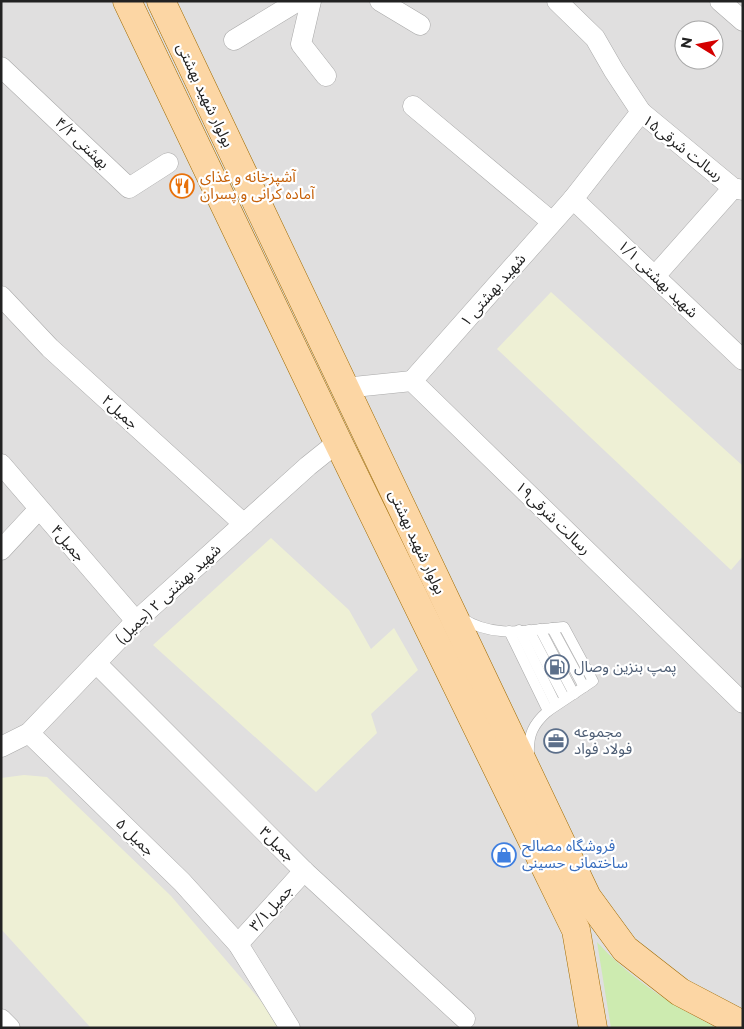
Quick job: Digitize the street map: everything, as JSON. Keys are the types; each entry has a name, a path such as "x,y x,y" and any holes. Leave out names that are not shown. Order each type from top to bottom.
{"main road":[{"name":"بولوار شهید بهشتی","path":"128,1 338,442 576,902 625,949 680,992 743,1025"},
{"name":"بولوار شهید بهشتی","path":"161,1 529,778 576,902 576,930 593,1028"},
{"path":"269,296 296,285"}],"street":[{"path":"234,40 298,1"},
{"path":"311,1 301,44 326,76"},
{"path":"380,1 420,25"},
{"path":"557,1 595,38 641,112"},
{"path":"720,1 743,21"},
{"name":"بهشتی ۴/۲","path":"1,67 130,188 168,163"},
{"path":"413,106 552,222"},
{"name":"رسالت شرقی۱۵","path":"573,199 641,112 738,189"},
{"path":"655,276 738,189"},
{"name":"شهید بهشتی ۱","path":"412,381 573,199"},
{"name":"شهید بهشتی ۱/۱","path":"573,199 743,360"},
{"name":"جمیل۲","path":"1,296 50,348 244,524"},
{"path":"344,388 412,381"},
{"name":"رسالت شرقی۱۹","path":"412,381 743,703"},
{"name":"شهید بهشتی ۲ (جمیل)","path":"1,747 29,733 136,622 308,466 338,442"},
{"name":"جمیل۴","path":"1,464 136,622"},
{"path":"1,550 39,509"},
{"name":"جمیل۳","path":"96,663 304,871 465,1019"},
{"name":"جمیل ۵","path":"29,733 182,882 238,944 290,1028"},
{"name":"جمیل۳/۱","path":"238,944 304,871"},
{"path":"1,1019 10,1028"}],"lane":[{"path":"449,609 475,627 496,632 564,626 593,681 537,720 528,738 529,778"},
{"path":"552,628 584,687"},
{"path":"540,629 561,702"},
{"path":"519,630 561,702"},
{"path":"519,630 561,702"}],"shaded area":[{"path":"1,1 743,1 743,1028 1,1028"}],"green space":[{"path":"551,292 743,466 743,556 731,570 497,349"},
{"path":"271,538 349,610 371,649 394,628 418,670 371,714 377,733 316,792 153,645"},
{"path":"24,775 47,777 171,896 284,1028 91,1028 1,929 1,778"},
{"path":"597,942 623,968 653,991 717,1028 611,1028"}],"place":[{"name":"آشپزخانه و غذای آماده کرانی و پسران","path":"182,186"},
{"name":"پمپ بنزین وصال","path":"557,667"},
{"name":"مجموعه فولاد فواد","path":"556,741"},
{"name":"فروشگاه مصالح ساختمانی حسینی","path":"504,855"}]}
